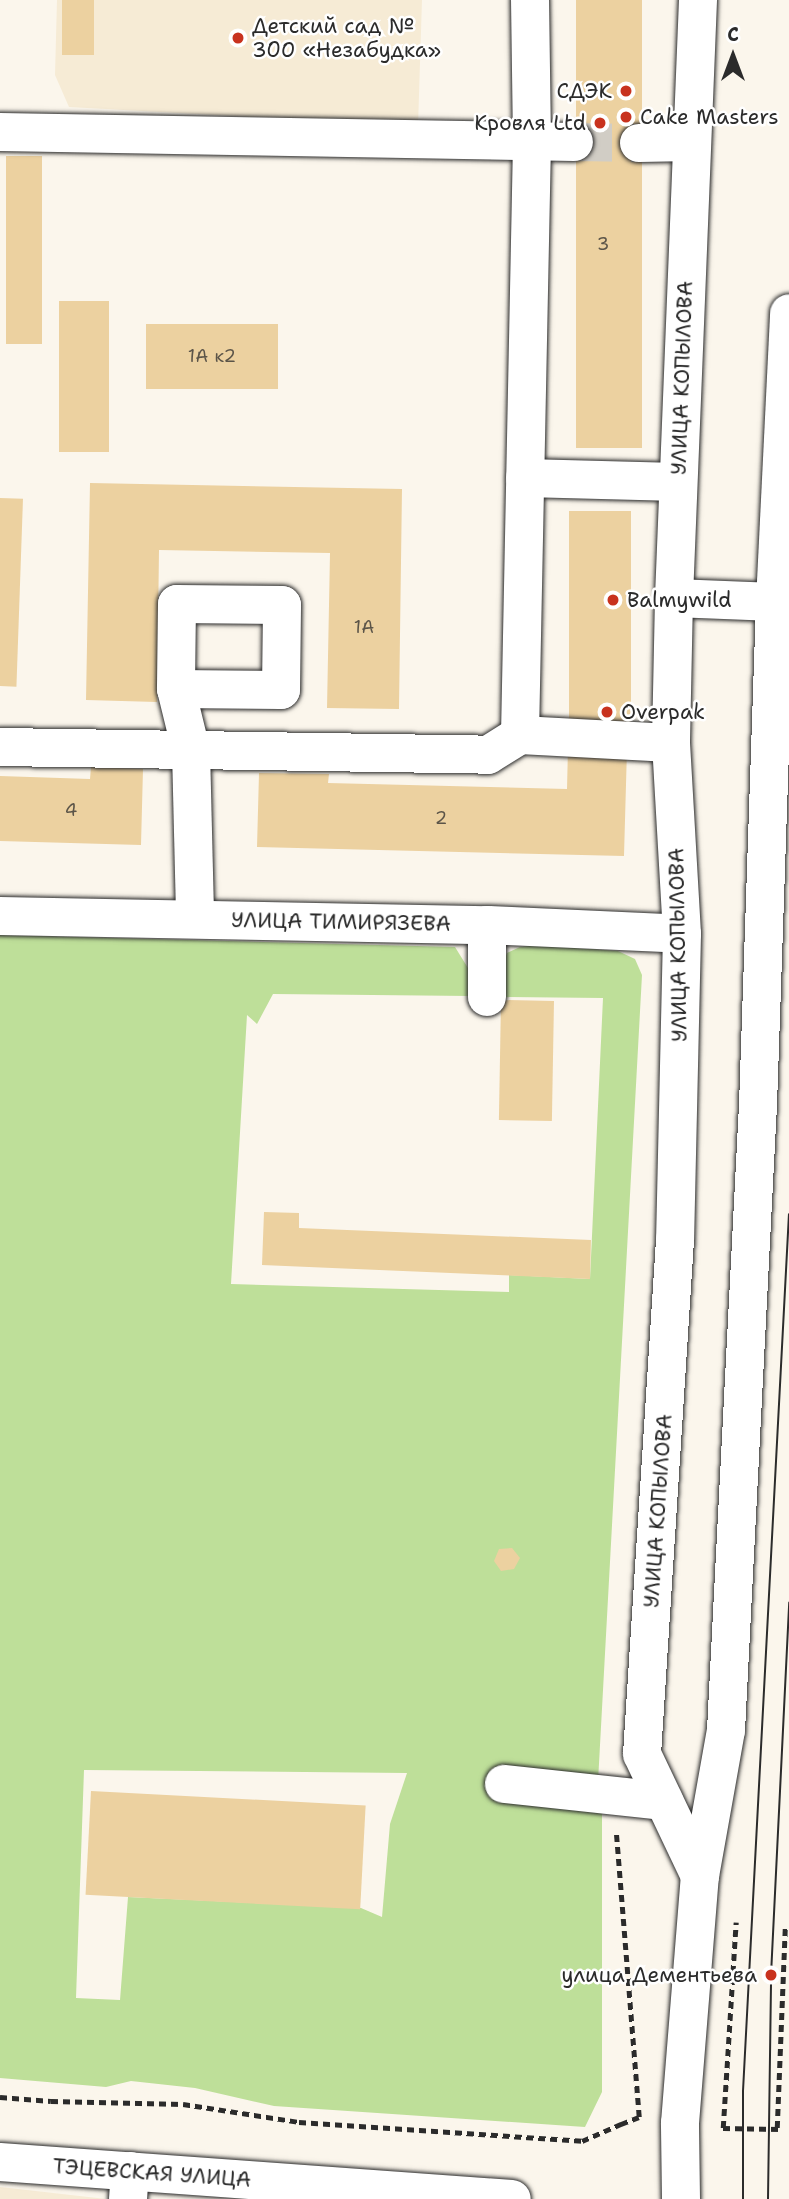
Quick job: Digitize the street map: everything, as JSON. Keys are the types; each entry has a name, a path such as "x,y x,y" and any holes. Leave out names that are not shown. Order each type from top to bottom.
{"street":[{"path":"520,734 532,142 530,0"},
{"name":"УЛИЦА КОПЫЛОВА","path":"698,0 678,482 671,743 682,934 675,1240 642,1754 700,1876"},
{"path":"0,132 573,142"},
{"path":"639,143 692,142"},
{"path":"681,2199 680,2123 700,1876 726,1730 758,1105 775,602 789,313"},
{"path":"525,478 678,482"},
{"path":"674,598 775,602"},
{"path":"176,689 191,750 195,918"},
{"path":"0,747 488,755 520,734 671,743"},
{"name":"УЛИЦА ТИМИРЯЗЕВА","path":"0,916 487,925 682,934"},
{"path":"487,925 487,997"},
{"path":"504,1784 664,1801"},
{"name":"ТЭЦЕВСКАЯ УЛИЦА","path":"0,2162 129,2185 512,2199"}],"path":[{"path":"0,2097 183,2104 299,2122 582,2141 639,2117 614,1795"},
{"path":"723,2128 736,1922"},
{"path":"716,2127 779,2129 785,1928"}],"shaded area":[{"name":"Детский сад № 300 «Незабудка»","path":"57,0 422,0 418,126 69,107 55,75"},
{"path":"0,2187 106,2199 0,2199"}],"green space":[{"path":"0,935 455,947 468,968 471,996 273,994 257,1024 247,1015 231,1284 509,1292 509,1275 590,1279 603,998 496,997 497,978 507,953 520,947 536,945 618,951 635,959 642,975 598,1782 602,1801 602,2092 585,2127 274,2106 195,2088 131,2081 106,2087 0,2078","holes":["84,1770 407,1773 390,1824 382,1917 361,1908 128,1897 120,2000 76,1998"]}],"building":[{"path":"62,0 94,0 94,55 62,55"},
{"path":"576,0 642,0 642,448 576,448"},
{"path":"6,156 42,156 42,344 6,344"},
{"path":"59,301 109,301 109,452 59,452"},
{"path":"146,324 278,324 278,389 146,389"},
{"path":"90,483 402,489 399,709 327,708 330,553 159,550 157,702 86,700"},
{"path":"0,498 23,499 16,687 0,686"},
{"path":"569,511 631,511 631,728 569,728"},
{"path":"568,747 627,749 624,856 257,847 259,773 329,774 328,783 567,789"},
{"path":"91,767 143,769 141,845 0,841 0,776 90,779"},
{"path":"501,1000 554,1001 552,1121 499,1120"},
{"path":"264,1212 299,1213 299,1228 591,1240 590,1279 262,1265"},
{"path":"512,1548 520,1558 514,1569 501,1571 494,1561 499,1549"},
{"path":"91,1791 366,1805 360,1909 86,1895"}],"tunnel":[{"path":"574,142 639,143"}],"tram line":[{"path":"743,2199 743,2091 789,1214"},
{"path":"768,2199 771,1975 789,1602"}],"place":[{"name":"Детский сад № 300 «Незабудка»","path":"238,38"},
{"name":"СДЭК","path":"626,91"},
{"name":"Cake Masters","path":"626,117"},
{"name":"Кровля Ltd","path":"600,123"},
{"name":"Balmywild","path":"613,600"},
{"name":"Overpak","path":"607,712"},
{"name":"улица Дементьева","path":"771,1975"}]}
